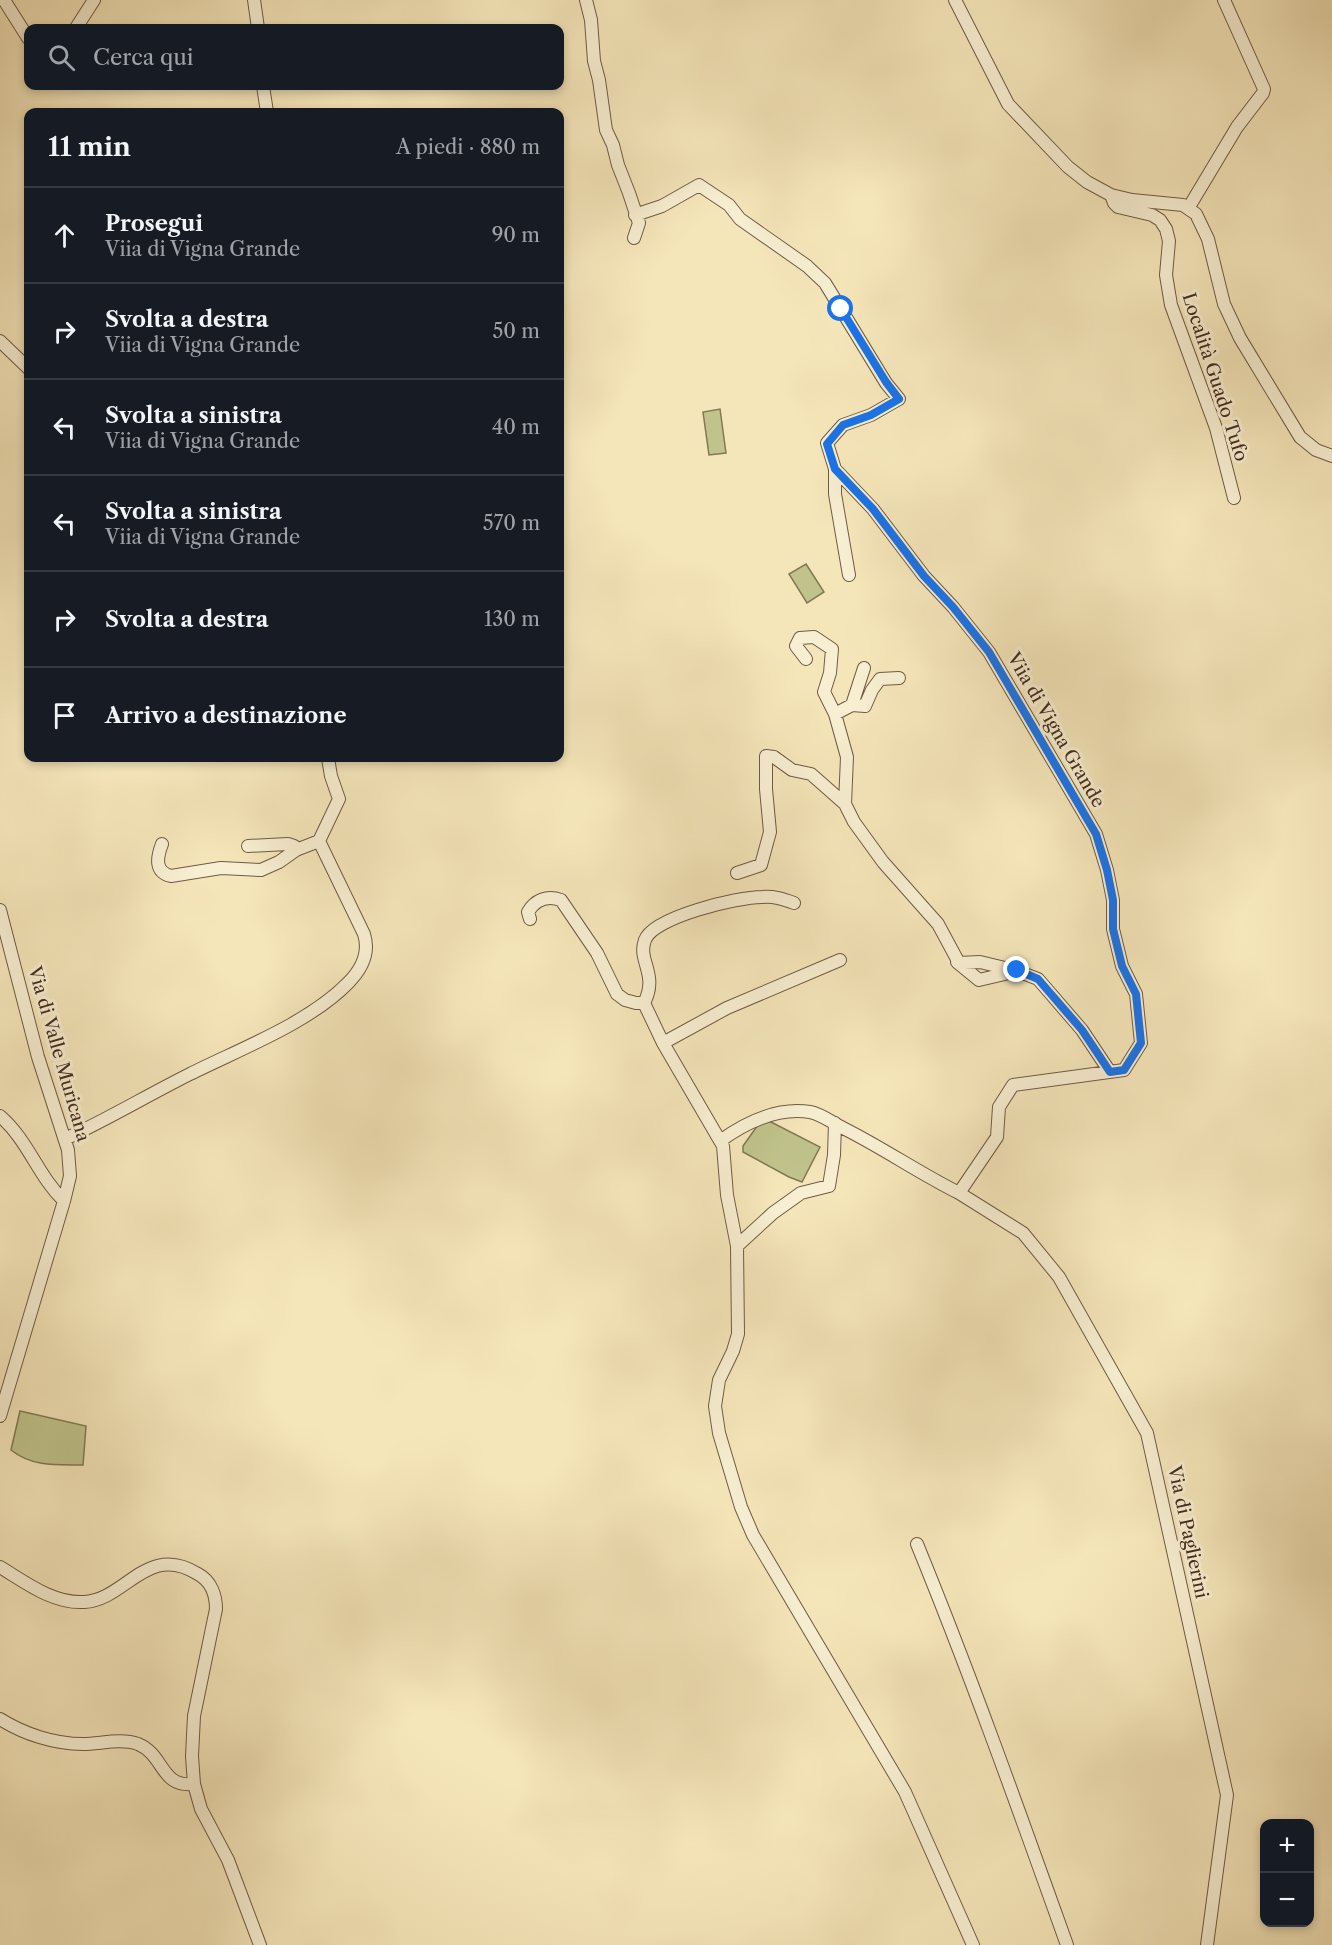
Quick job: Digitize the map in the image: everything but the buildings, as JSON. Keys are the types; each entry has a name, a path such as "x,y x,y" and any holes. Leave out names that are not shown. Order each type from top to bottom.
{"street":[{"path":"4,0 24,32"},
{"path":"79,24 94,0"},
{"path":"254,0 257,24"},
{"path":"586,0 591,20 594,61 606,130 639,223 634,238"},
{"path":"955,0 1008,104 1068,167 1087,182 1111,195 1132,200 1175,203 1189,207 1196,214 1205,230 1224,304 1240,338 1300,437 1316,450 1332,456"},
{"path":"1189,207 1237,127 1264,89 1224,0"},
{"path":"264,90 266,108"},
{"path":"635,215 662,206 699,184 729,205 740,219 807,266 825,283 886,382 899,399 871,415 843,425 827,444 835,469 835,494 849,575"},
{"name":"Località Guado Tufo","path":"1111,195 1118,207 1148,213 1160,220 1166,229 1169,241 1166,275 1171,305 1216,428 1234,498"},
{"path":"0,341 24,364"},
{"name":"Viia di Vigna Grande","path":"835,469 873,509 924,576 953,607 989,652 1096,834 1113,900 1113,929 1122,966 1136,994 1141,1043 1124,1070 1013,1085 999,1107 997,1137 959,1193"},
{"path":"806,659 796,646 800,638 814,637 832,649 830,673 824,692 835,714 847,756 845,804"},
{"path":"852,705 864,668"},
{"path":"835,714 852,705 865,706 880,679 899,678"},
{"path":"737,873 761,865 770,832 766,756 774,757 792,770 811,774 845,804 854,822 883,862 938,924 959,963"},
{"path":"162,844 158,858 159,868 164,874 171,876 221,868 261,870 279,862 296,850 319,841 339,799 329,762"},
{"path":"65,1138 127,1109 187,1075 282,1028 334,996 353,978 364,959 365,937 319,841"},
{"path":"248,846 288,844 294,846 296,850"},
{"path":"644,1003 649,993 650,975 642,949 645,938 653,928 723,902 760,896 778,897 794,903"},
{"path":"530,919 528,912 537,902 546,897 561,900 586,935 617,994 625,1000 644,1003"},
{"name":"Via di Valle Muricana","path":"0,910 38,1057 65,1138 70,1172 64,1201 0,1416"},
{"path":"947,954 979,980 1017,970"},
{"path":"663,1043 727,1008 840,960"},
{"path":"959,963 980,962 1017,970 1038,979 1082,1030 1110,1072"},
{"path":"644,1003 663,1043 723,1146 731,1223 736,1246 738,1334 733,1351 719,1380 715,1406 719,1433 741,1507 753,1535 905,1792 973,1945"},
{"path":"720,1141 757,1119 792,1111 811,1112 874,1144 929,1178 959,1193"},
{"path":"0,1116 18,1133 46,1179 64,1201"},
{"path":"736,1246 773,1213 801,1193 829,1186 834,1155 835,1124"},
{"name":"Via di Paglierini","path":"959,1193 1023,1233 1059,1277 1147,1433 1227,1795 1207,1945"},
{"path":"917,1544 995,1744 1067,1945"},
{"path":"0,1567 52,1597 72,1602 88,1602 102,1598 142,1571 156,1566 168,1565 184,1568 204,1578 215,1595 216,1609 194,1716 192,1749 194,1784 201,1809 228,1860 260,1945"},
{"path":"0,1719 30,1734 70,1743 123,1742 139,1745 152,1755 174,1782 181,1785 194,1784"}],"green space":[{"path":"720,409 726,453 709,455 703,412"},
{"path":"806,564 824,592 807,603 789,574"},
{"path":"769,1121 820,1147 802,1182 743,1152 743,1146 760,1122"},
{"path":"20,1411 86,1426 83,1465 54,1465 36,1462 27,1460 11,1450"}],"route":[{"path":"841,309 861,344 899,399 871,415 843,425 827,444 835,469 873,509 924,576 953,607 989,652 1096,834 1113,900 1113,929 1122,966 1136,994 1141,1043 1124,1070 1110,1072 1082,1030 1038,979 1017,970"}]}
